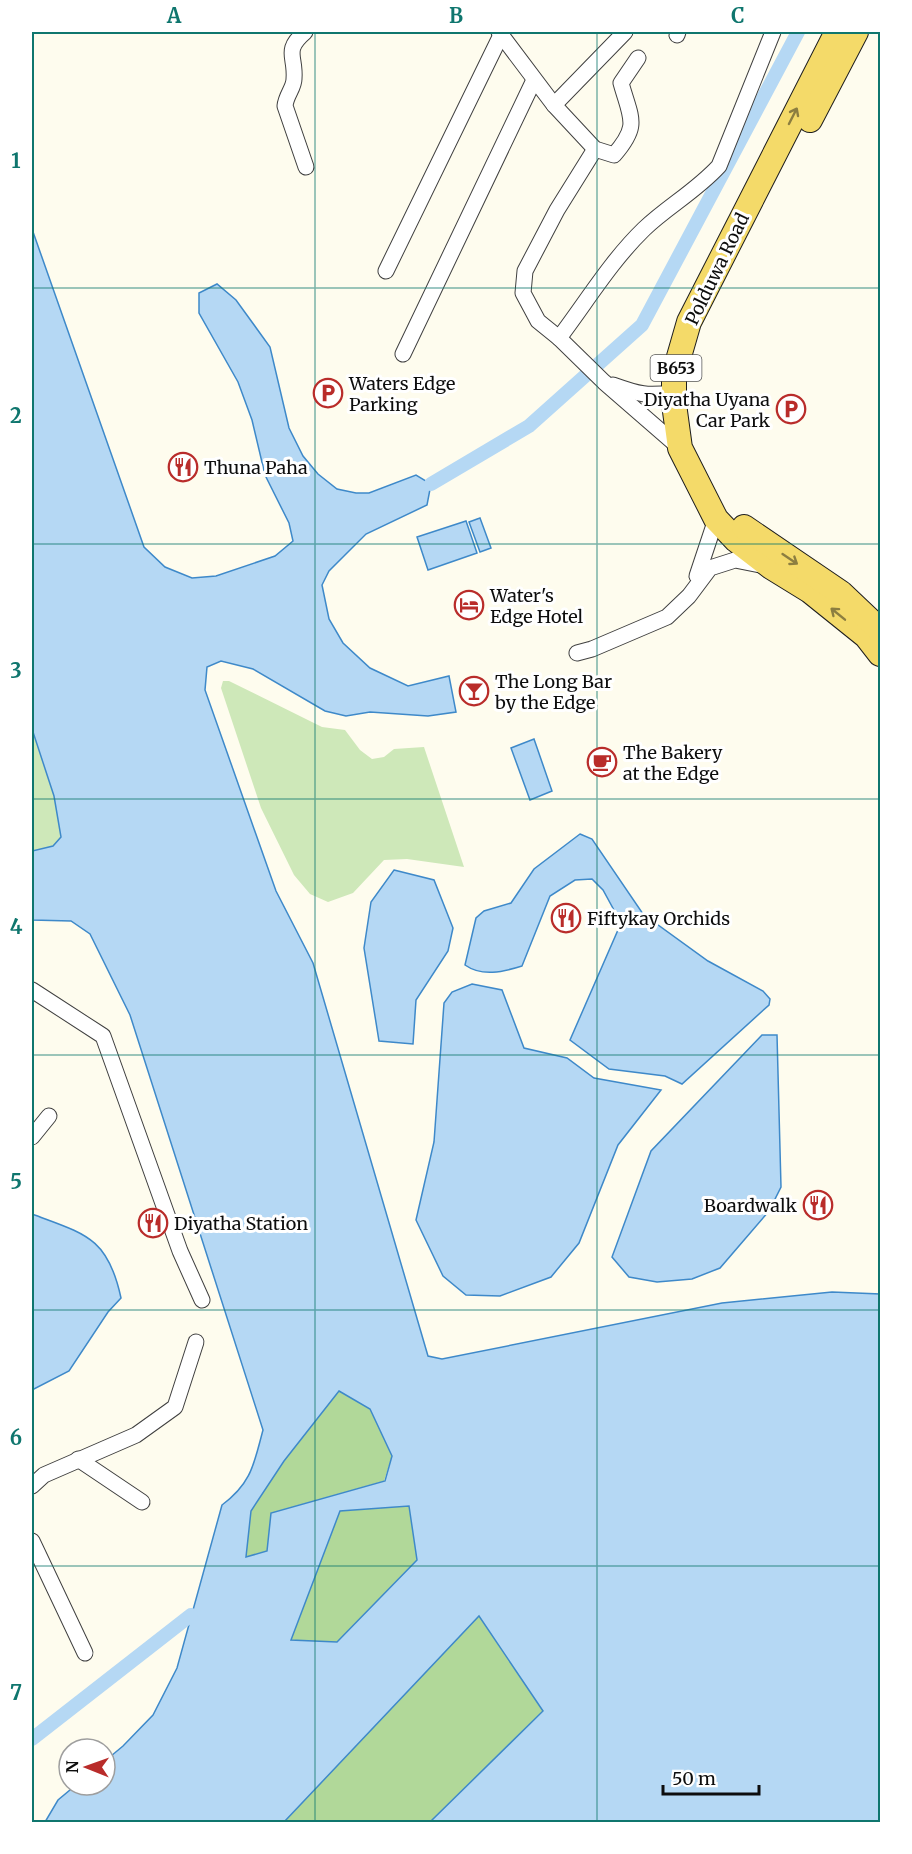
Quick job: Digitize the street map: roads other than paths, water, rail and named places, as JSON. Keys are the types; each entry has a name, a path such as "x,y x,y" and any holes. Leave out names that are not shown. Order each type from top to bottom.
{"main road":[{"name":"Polduwa Road","path":"837,32 690,322 674,374 674,392 680,448 716,519 841,593 880,630"},
{"name":"Polduwa Road","path":"856,32 748,238 704,328 690,376 690,403 695,444 704,467 741,534 771,567 810,591 866,636 880,654"}],"street":[{"path":"304,32 295,40 291,51 295,78 285,97 285,106 306,167"},
{"path":"554,105 625,32"},
{"path":"559,338 584,305 601,277 645,228 703,184 718,166 773,32"},
{"path":"386,271 500,33 554,105 595,148 614,155 629,138 632,121 621,83 638,58"},
{"path":"403,354 534,80"},
{"path":"595,148 557,210 525,271 523,293 538,321 680,448"},
{"path":"604,382 631,392 652,396 674,392"},
{"path":"689,596 716,519"},
{"path":"577,653 592,649 667,617 689,596 710,568 741,534"},
{"path":"710,568 735,560 771,567"},
{"path":"32,990 103,1036 180,1251 202,1300"},
{"path":"32,1137 49,1116"},
{"path":"32,1486 44,1475 136,1435 175,1407 196,1342"},
{"path":"78,1459 142,1502"},
{"path":"32,1541 85,1653"}],"water":[{"path":"32,229 144,547 165,567 192,578 216,576 275,556 293,541 289,523 265,475 252,420 238,382 199,313 199,293 217,284 236,300 270,347 289,428 303,456 318,474 337,489 356,493 369,493 416,475 431,484 427,505 366,534 329,571 322,585 329,619 343,643 370,668 408,686 449,676 456,712 428,716 370,712 346,716 325,711 253,669 221,661 207,667 205,690 276,891 313,963 428,1356 442,1359 722,1303 832,1292 880,1294 880,1819 877,1822 430,1822 543,1711 479,1616 284,1822 45,1822 62,1797 117,1797 117,1751 153,1715 177,1668 222,1505 240,1489 246,1480 263,1430 130,1015 90,934 71,921 32,920 32,851 53,846 61,837 54,796 32,729","holes":["339,1391 370,1409 392,1456 385,1481 271,1513 267,1551 246,1557 251,1511 284,1461","409,1506 417,1560 337,1642 291,1640 340,1511"]},
{"path":"480,518 491,548 480,552 469,522"},
{"path":"466,521 477,553 428,570 417,537"},
{"path":"534,739 552,791 530,800 511,748"},
{"path":"580,834 592,839 643,914 708,961 763,991 770,999 769,1005 682,1084 665,1076 609,1069 570,1040 621,923 603,890 592,879 575,880 550,896 522,966 485,972 465,965 476,918 484,911 511,903 534,869"},
{"path":"394,870 434,880 453,928 448,951 416,1000 413,1044 379,1041 364,948 371,902"},
{"path":"472,984 502,990 524,1048 567,1058 594,1078 661,1090 618,1145 579,1243 551,1277 500,1296 466,1295 443,1276 416,1220 434,1142 444,1003 452,992"},
{"path":"762,1035 777,1035 781,1187 769,1211 720,1268 692,1279 657,1282 629,1277 612,1257 651,1151"},
{"path":"32,1214 80,1233 92,1241 109,1262 121,1298 108,1312 69,1371 32,1390"}],"waterway":[{"path":"431,484 529,426 642,325 798,32"},
{"path":"32,1739 191,1615"}],"place":[{"name":"Waters Edge Parking","path":"328,393"},
{"name":"Diyatha Uyana Car Park","path":"791,409"},
{"name":"Thuna Paha","path":"183,467"},
{"name":"Water's Edge Hotel","path":"469,605"},
{"name":"The Long Bar by the Edge","path":"474,691"},
{"name":"The Bakery at the Edge","path":"602,762"},
{"name":"Fiftykay Orchids","path":"566,918"},
{"name":"Boardwalk","path":"818,1205"},
{"name":"Diyatha Station","path":"153,1223"}]}
